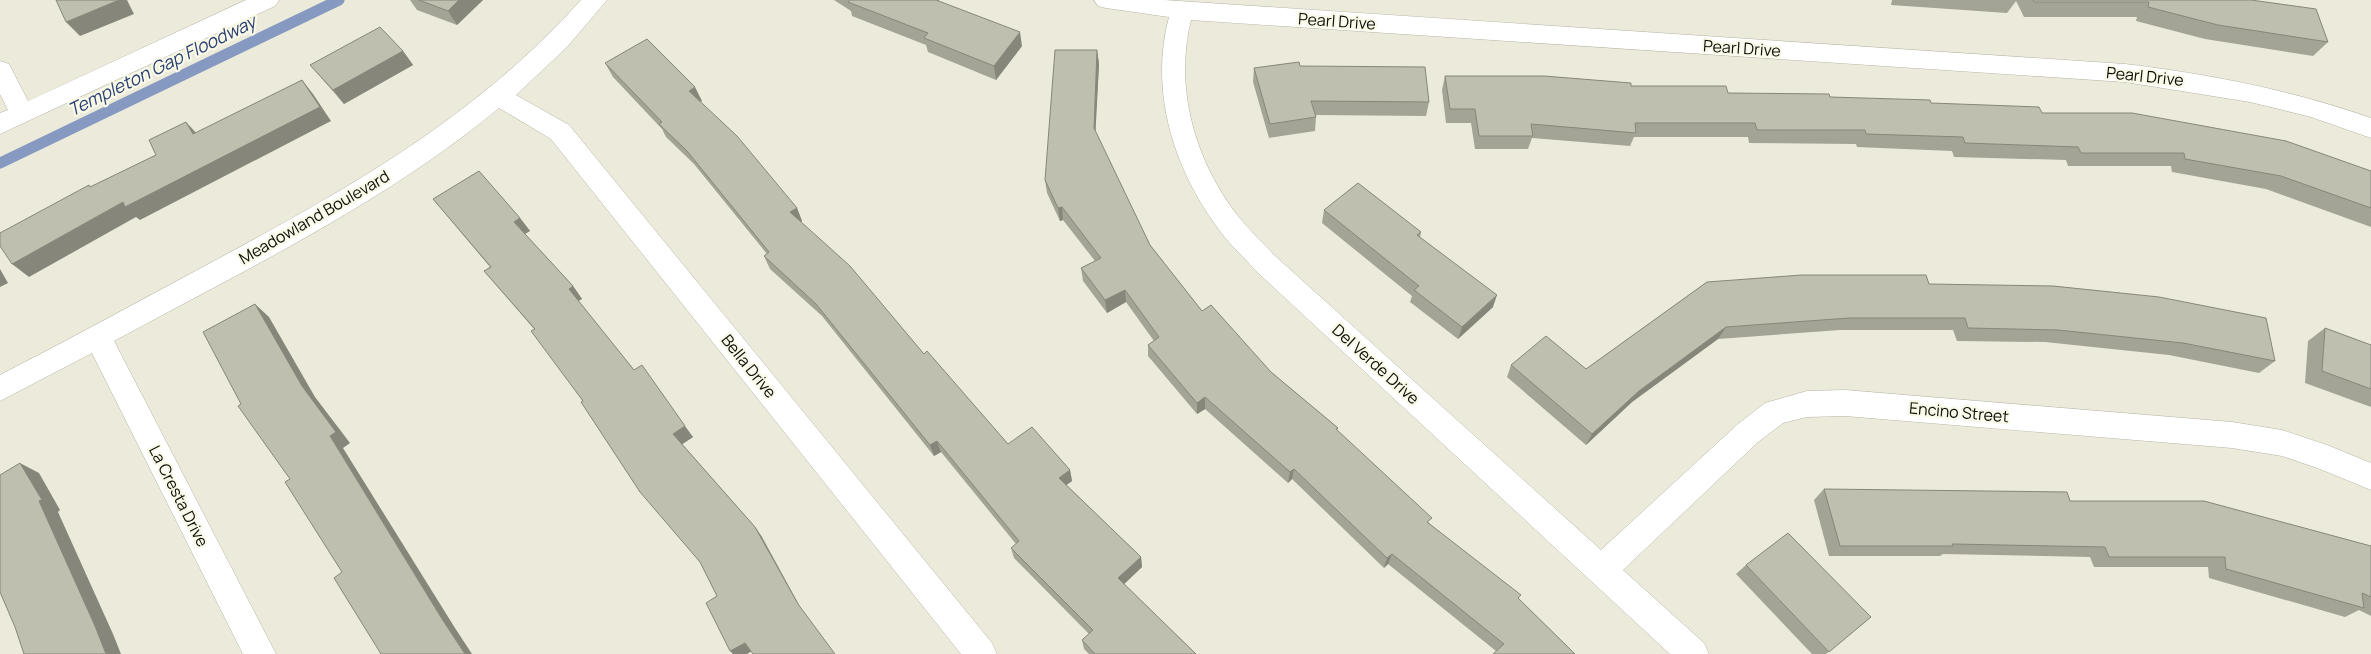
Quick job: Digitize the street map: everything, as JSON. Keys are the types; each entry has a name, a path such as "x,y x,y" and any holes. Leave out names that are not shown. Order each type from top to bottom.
{"street":[{"path":"0,124 267,0"},
{"name":"Meadowland Boulevard","path":"0,389 98,337 391,174 500,97 595,0"},
{"name":"Pearl Drive","path":"1106,0 1182,11 2125,73 2234,88 2334,114 2371,128"},
{"name":"Del Verde Drive","path":"1182,11 1174,49 1174,92 1183,138 1202,180 1227,221 1265,263 1693,654"},
{"path":"0,70 22,114"},
{"name":"Bella Drive","path":"500,97 560,132 981,654"},
{"name":"La Cresta Drive","path":"98,337 260,654"},
{"name":"Encino Street","path":"1602,570 1748,433 1775,412 1807,404 1846,402 2232,435 2282,443 2327,458 2371,478"}],"building":[{"path":"56,0 119,0 66,22"},
{"path":"419,0 459,0 448,11"},
{"path":"850,0 936,0 1020,32 994,66 924,38 928,33 848,2"},
{"path":"2033,0 2251,0 2316,9 2328,42 2218,25 2148,7 2149,2 2034,2"},
{"path":"380,27 403,51 333,90 310,65"},
{"path":"647,39 695,87 689,91 737,136 797,208 790,212 850,266 924,354 927,351 1008,444 1032,427 1070,470 1059,478 1141,557 1118,578 1196,654 1095,654 1082,640 1093,630 1011,548 1019,541 937,441 930,445 816,304 764,256 769,252 687,151 659,124 662,122 605,63"},
{"path":"1055,50 1097,50 1094,128 1150,245 1202,311 1211,305 1271,372 1338,428 1336,429 1432,518 1427,522 1521,595 1518,598 1575,654 1493,654 1504,644 1392,554 1387,558 1294,469 1290,472 1205,397 1197,403 1148,345 1159,337 1125,290 1105,300 1081,268 1101,258 1062,207 1058,208 1045,180"},
{"path":"1299,62 1300,66 1425,67 1429,102 1311,101 1316,117 1270,124 1254,68"},
{"path":"1445,76 1544,76 1631,83 1631,86 1726,86 1728,93 1829,94 1830,97 1930,100 1931,103 2039,107 2042,113 2132,113 2286,141 2371,171 2371,208 2281,176 2185,159 2184,153 2081,153 2078,147 1965,143 1963,137 1866,134 1865,130 1757,130 1755,123 1635,123 1636,133 1531,124 1533,136 1479,136 1475,109 1450,109"},
{"path":"302,80 320,107 125,207 123,202 12,264 0,246 0,233 89,185 90,187 156,155 149,140 186,122 193,134"},
{"path":"479,171 520,218 514,222 573,286 569,289 634,370 642,365 685,426 673,434 755,527 798,604 835,654 753,654 745,643 730,651 706,603 717,596 700,562 640,492 581,402 583,401 531,331 535,329 484,271 491,267 433,199"},
{"path":"1358,183 1421,232 1417,235 1497,295 1462,327 1414,290 1419,286 1324,210"},
{"path":"1802,275 1926,275 1929,284 2053,286 2159,297 2266,318 2275,361 2183,343 2058,330 1968,328 1965,318 1849,318 1726,327 1639,391 1592,434 1511,365 1546,336 1586,369 1707,282"},
{"path":"255,304 302,386 336,432 330,436 465,654 381,654 334,578 342,572 285,482 290,479 238,406 241,404 203,332"},
{"path":"2325,328 2371,345 2371,389 2322,371"},
{"path":"20,463 42,500 39,501 106,654 24,654 0,592 0,475"},
{"path":"1824,489 2067,492 2070,501 2204,501 2371,546 2371,597 2362,593 2364,608 2226,569 2225,557 2109,557 2105,547 1952,544 1953,546 1840,546"},
{"path":"1788,533 1871,617 1829,652 1746,565"}],"waterway":[{"name":"Templeton Gap Floodway","path":"0,163 339,0"}]}
